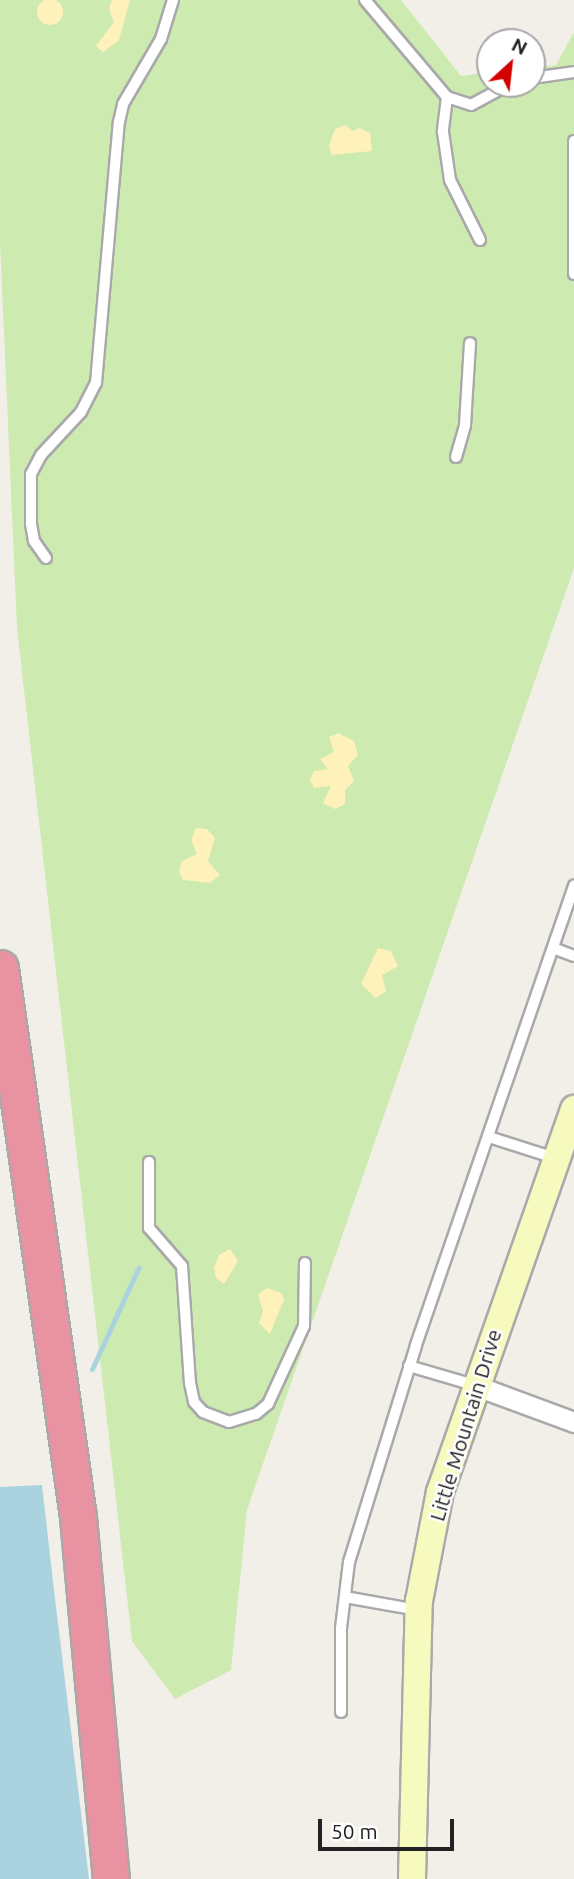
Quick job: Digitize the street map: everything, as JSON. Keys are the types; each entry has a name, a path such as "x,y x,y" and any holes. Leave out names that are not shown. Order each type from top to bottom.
{"highway":[{"path":"0,968 78,1517 111,1879"}],"main road":[{"name":"Little Mountain Drive","path":"412,1879 418,1610 440,1492 474,1385 574,1109"}],"street":[{"path":"474,1385 574,1422"}],"lane":[{"path":"46,558 32,532 31,474 41,455 81,412 96,383 119,122 123,104 161,39 173,0"},
{"path":"365,0 447,97 471,105 484,98"},
{"path":"546,76 574,72"},
{"path":"447,97 443,132 450,180 480,240"},
{"path":"574,141 574,274"},
{"path":"456,457 465,425 470,343"},
{"path":"341,1712 345,1597 349,1562 409,1366 574,884"},
{"path":"553,948 574,956"},
{"path":"489,1137 557,1158"},
{"path":"149,1163 149,1228 182,1266 190,1383 194,1402 202,1412 229,1422 256,1414 268,1404 304,1326 305,1263"},
{"path":"409,1366 474,1385"},
{"path":"345,1597 418,1610"}],"green space":[{"path":"0,0 401,0 461,76 476,74 476,98 546,98 546,66 556,65 574,32 574,568 247,1510 231,1670 175,1699 132,1641 17,628 0,243"}],"sand":[{"path":"50,-1 59,3 63,12 59,21 50,25 41,21 37,12 41,3"},
{"path":"112,0 130,0 119,40 103,52 96,46 114,22 109,8"},
{"path":"346,125 352,131 360,128 370,133 372,151 332,155 329,146 335,129"},
{"path":"338,733 354,741 358,755 348,766 354,781 345,790 345,804 335,809 323,803 331,786 314,788 310,780 314,771 328,769 320,759 334,752 329,737"},
{"path":"196,828 207,829 215,838 208,861 220,875 210,883 183,880 179,872 182,861 197,854 191,840"},
{"path":"378,948 391,951 398,966 382,975 386,991 376,998 361,984"},
{"path":"230,1249 238,1261 224,1284 216,1278 214,1268 219,1255"},
{"path":"267,1288 281,1293 284,1299 270,1334 259,1323 263,1311 258,1294"}],"water":[{"path":"42,1485 89,1879 0,1879 0,1487"}],"waterway":[{"path":"92,1369 139,1267"}]}
